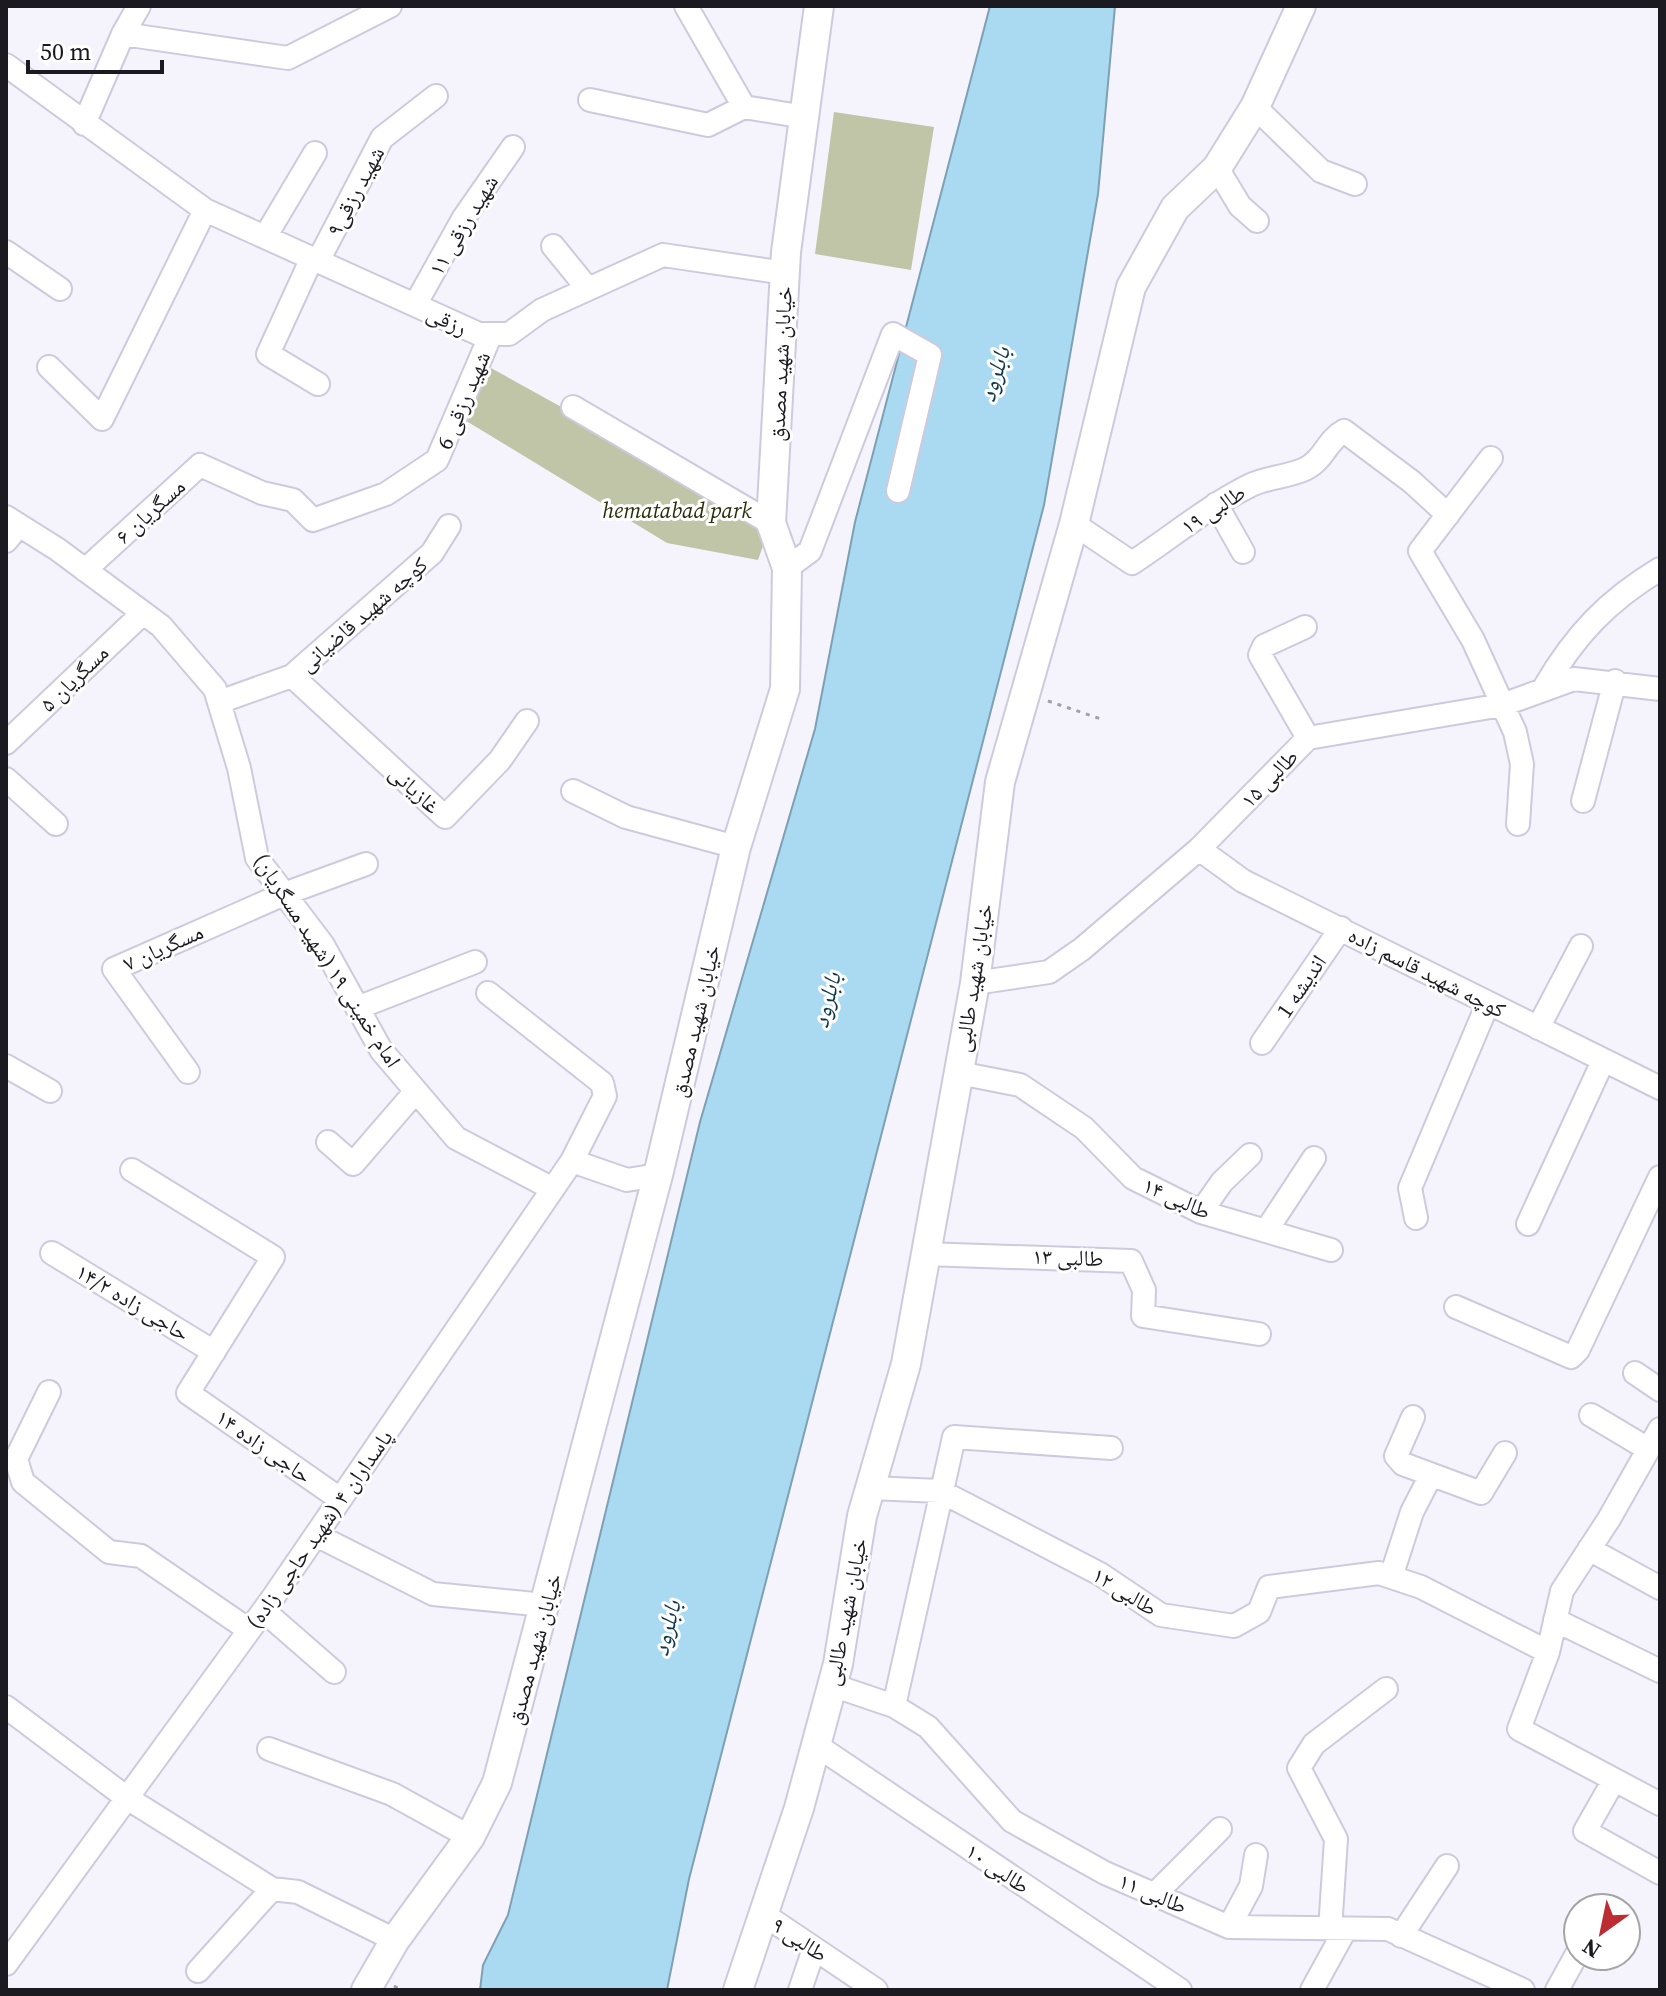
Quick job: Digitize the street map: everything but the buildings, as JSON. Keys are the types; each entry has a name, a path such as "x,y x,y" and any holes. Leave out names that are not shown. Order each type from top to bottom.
{"street":[{"path":"84,124 123,34 139,6"},
{"path":"123,34 288,58 390,6"},
{"path":"686,6 744,107"},
{"name":"خیابان شهید مصدق","path":"366,1990 395,1940 470,1837 497,1783 658,1175 736,847 785,689 787,568 771,523 785,273 819,6"},
{"name":"خیابان شهید طالبی","path":"738,1990 832,1685 870,1488 906,1364 975,983 1000,782 1074,524 1131,287 1175,208 1217,168 1255,107 1301,6"},
{"name":"رزقی","path":"6,65 205,210 479,334 509,334 542,310 663,255 785,273"},
{"name":"شهید رزقی۹","path":"318,384 268,354 382,138 436,96"},
{"path":"590,100 708,125 744,107 805,117"},
{"path":"1255,107 1321,171 1355,184"},
{"name":"شهید رزقی ۱۱","path":"415,305 463,219 513,147"},
{"path":"265,237 315,153"},
{"path":"1217,168 1240,206 1257,221"},
{"path":"49,367 102,419 205,210"},
{"path":"553,246 588,289"},
{"path":"6,252 60,289"},
{"name":"شهید رزقی 6","path":"262,493 293,500 313,520 386,494 437,460 491,334"},
{"path":"787,568 810,551 893,334 930,355 898,491"},
{"path":"573,407 771,523"},
{"name":"طالبی ۱۹","path":"1074,524 1132,563 1216,504 1255,483 1305,469 1320,459 1335,435 1344,431 1353,434 1448,515"},
{"path":"1491,458 1420,551 1473,640 1515,732 1522,764 1518,824"},
{"name":"مسگریان ۶","path":"85,570 200,465 262,493"},
{"path":"1216,504 1243,552"},
{"name":"کوچه شهید قاضیانی","path":"219,702 292,676 432,553 449,526"},
{"name":"امام خمینی ۱۹ (شهید مسگریان)","path":"10,528 85,570 161,626 206,679 219,702 239,768 257,858 323,945 381,1050 456,1138 553,1189"},
{"path":"1544,688 1571,642 1625,590 1660,569"},
{"name":"مسگریان ۵","path":"6,743 143,613"},
{"path":"1305,627 1264,646 1260,655 1308,738"},
{"name":"غازیانی","path":"292,676 445,817 500,760 527,721"},
{"name":"طالبی ۱۵","path":"975,983 1049,972 1082,949 1199,849 1308,738 1502,705 1574,679 1615,681 1660,689"},
{"path":"1583,801 1615,681"},
{"path":"6,779 56,824"},
{"path":"573,791 626,817 736,847"},
{"name":"کوچه شهید قاسم زاده","path":"1199,849 1243,881 1660,1088"},
{"path":"284,894 366,864"},
{"name":"مسگریان ۷","path":"188,1072 114,969 284,894"},
{"name":"اندیشه 1","path":"1262,1043 1341,928"},
{"path":"1538,1028 1581,946"},
{"path":"357,1008 475,962"},
{"name":"پاسداران ۴ (شهید حاجی زاده)","path":"10,1949 127,1798 264,1611 572,1161 605,1096 602,1083 488,993"},
{"path":"1416,1218 1410,1188 1488,1003"},
{"path":"1528,1224 1603,1061"},
{"path":"6,1066 50,1091"},
{"name":"طالبی ۱۴","path":"959,1073 1020,1085 1084,1128 1133,1178 1201,1212 1331,1250"},
{"path":"328,1142 353,1164 416,1091"},
{"path":"1201,1212 1222,1182 1250,1155"},
{"path":"1266,1231 1314,1158"},
{"path":"572,1161 627,1180 658,1175"},
{"path":"132,1170 273,1257 214,1352"},
{"path":"1456,1307 1571,1357 1578,1350 1660,1177"},
{"name":"حاجی زاده ۱۴/۲","path":"52,1253 214,1352"},
{"name":"طالبی ۱۳","path":"925,1254 1131,1261 1144,1290 1143,1316 1259,1334"},
{"name":"حاجی زاده ۱۴","path":"214,1352 188,1393 340,1499"},
{"path":"1635,1373 1660,1390"},
{"path":"49,1392 16,1459 23,1482 109,1552 141,1556 249,1630"},
{"path":"1591,1415 1648,1449"},
{"path":"1413,1417 1396,1456 1403,1464 1431,1475 1481,1493 1505,1453"},
{"path":"1660,1429 1562,1591 1548,1652 1519,1729 1660,1804"},
{"path":"894,1706 954,1437 1111,1448"},
{"path":"1391,1577 1412,1512 1431,1475"},
{"name":"طالبی ۱۲","path":"870,1488 940,1491 1100,1574 1161,1615 1234,1626 1259,1612 1269,1587 1379,1573 1421,1587 1548,1652"},
{"path":"316,1535 433,1594 545,1605"},
{"path":"1589,1549 1660,1588"},
{"path":"264,1611 334,1672"},
{"path":"1555,1620 1660,1671"},
{"name":"طالبی ۱۱","path":"832,1685 894,1706 928,1727 1012,1821 1105,1873 1229,1927 1388,1929 1520,1989"},
{"path":"1312,1990 1338,1930 1336,1839 1299,1768 1314,1744 1386,1689"},
{"path":"6,1707 127,1798 272,1889 298,1892 395,1940 388,1990"},
{"name":"طالبی ۱۰","path":"816,1745 1180,1990"},
{"path":"269,1749 392,1794 470,1837"},
{"path":"1614,1780 1585,1831 1660,1873"},
{"path":"1155,1894 1220,1829"},
{"path":"1229,1927 1251,1886 1256,1855"},
{"path":"1401,1936 1447,1866"},
{"path":"198,1971 272,1889"},
{"name":"طالبی ۹","path":"763,1914 876,1990"},
{"path":"800,1990 814,1949"},
{"path":"1557,1990 1567,1972"}],"path":[{"path":"1025,694 1101,719"}],"green space":[{"path":"834,112 934,127 911,270 815,254"},
{"name":"hematabad park","path":"491,368 771,523 758,560 667,543 463,419"}],"water":[{"name":"بابلرود","path":"990,6 1115,6 1098,194 1044,505 689,1879 667,1990 480,1990 483,1965 508,1915 700,1122 815,729 855,522"}]}
